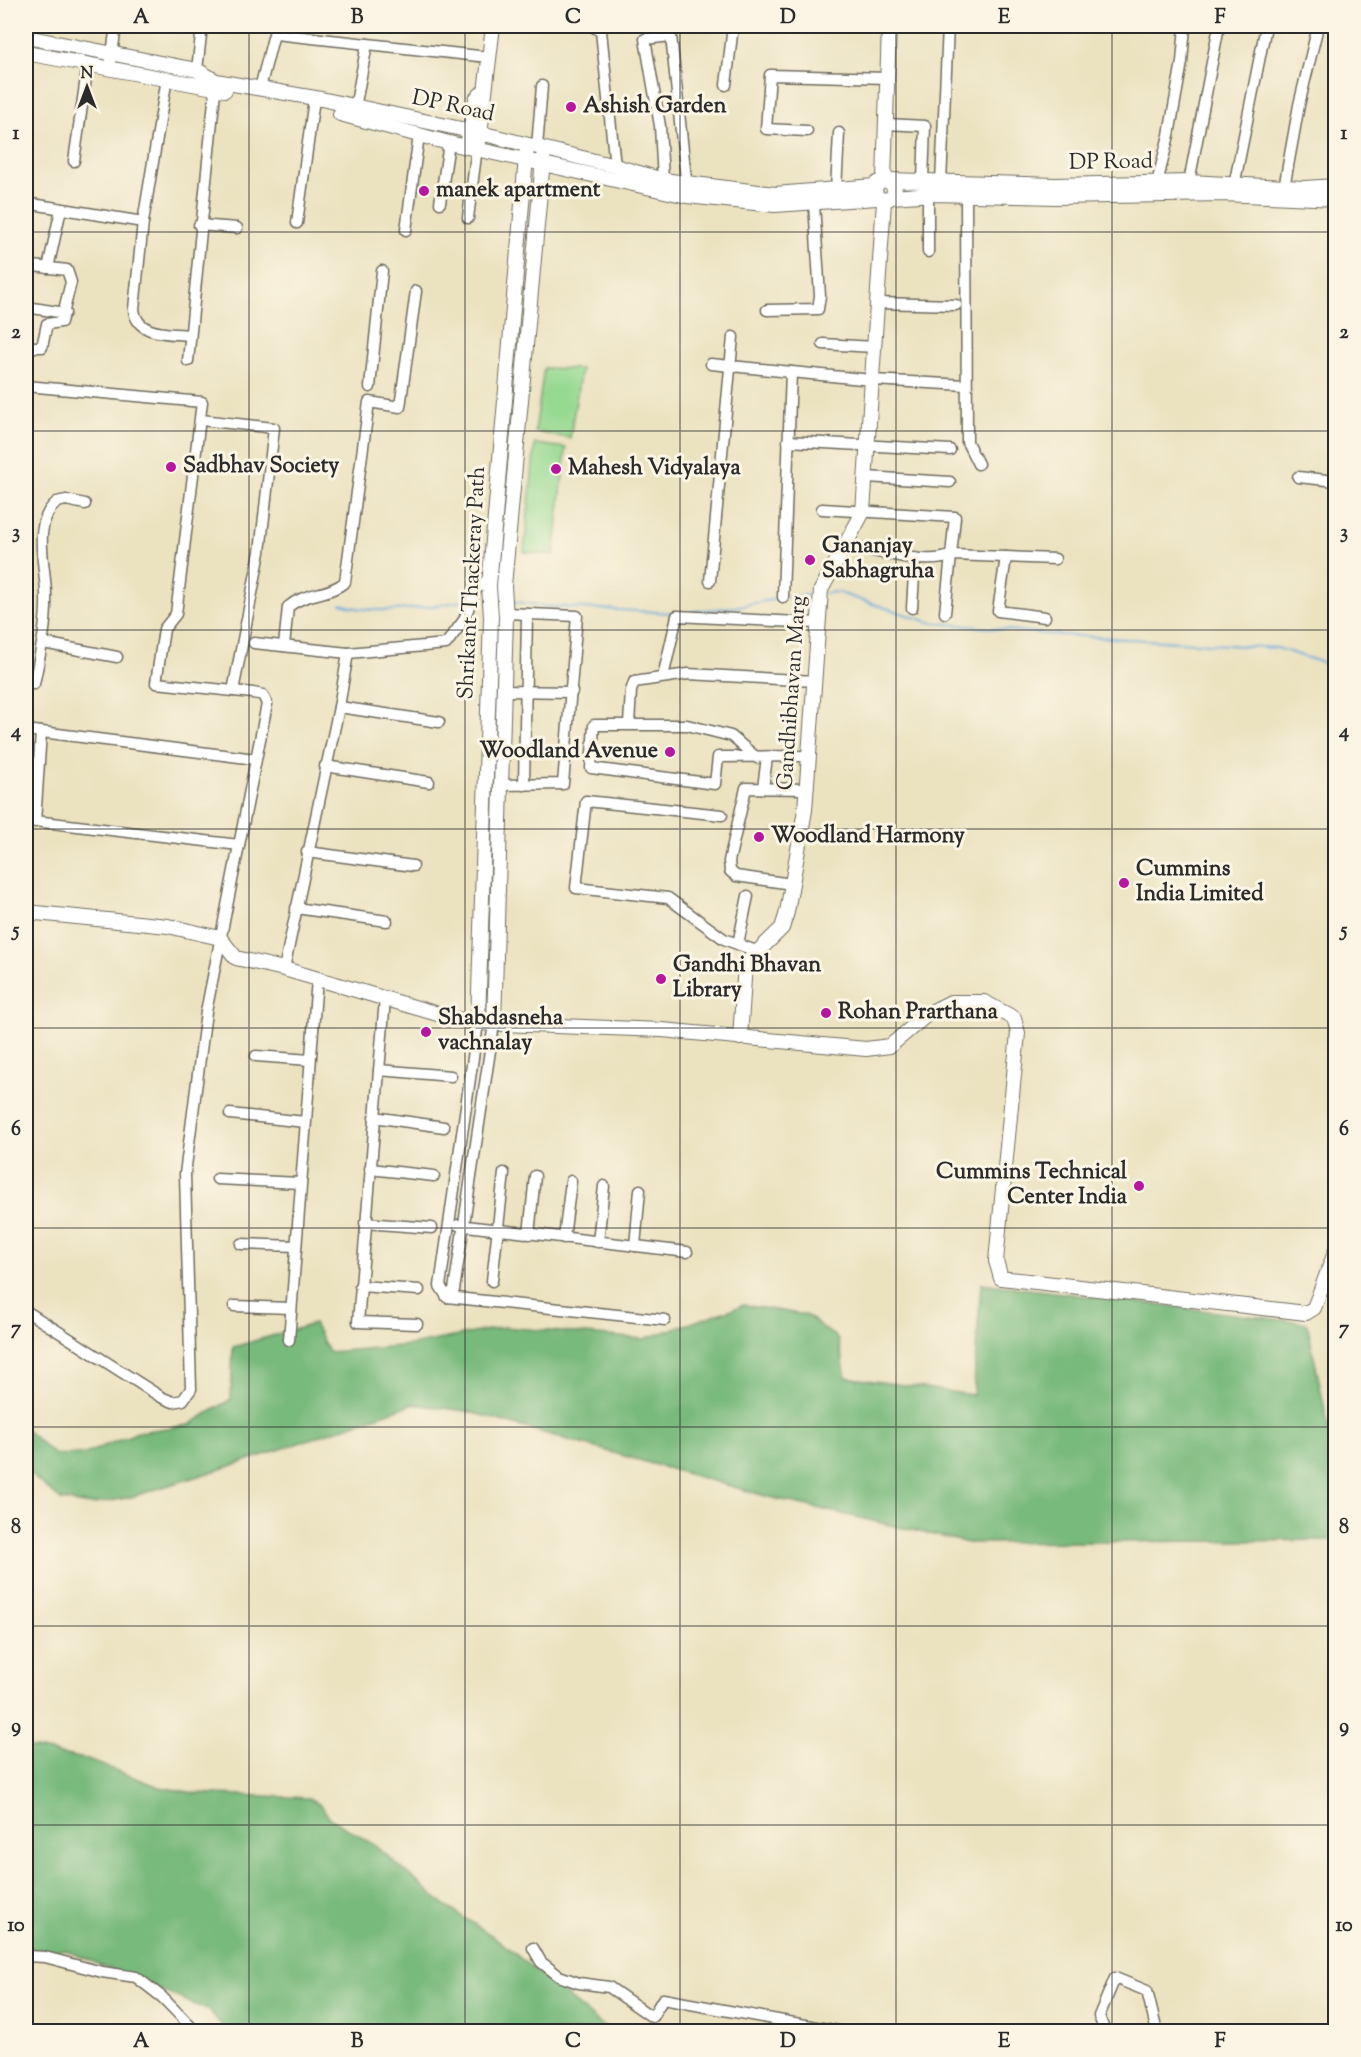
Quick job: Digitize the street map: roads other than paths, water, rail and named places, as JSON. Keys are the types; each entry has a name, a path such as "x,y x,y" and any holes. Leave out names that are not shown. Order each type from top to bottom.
{"street":[{"path":"110,68 116,26"},
{"path":"197,70 202,26"},
{"path":"474,196 476,99 483,92 493,26"},
{"path":"592,26 601,31 615,166"},
{"path":"726,85 733,26"},
{"name":"Gandhibhavan Marg","path":"740,1038 745,964 782,928 792,884 806,789 820,594 863,512 877,303 890,26"},
{"path":"941,182 948,26"},
{"path":"1157,183 1169,135 1182,62 1185,26"},
{"path":"1189,182 1219,26"},
{"path":"1234,186 1266,26"},
{"path":"1284,188 1299,105 1318,26"},
{"path":"260,88 276,30 367,44 488,57"},
{"path":"663,180 660,126 645,39 671,31 687,190"},
{"name":"DP Road","path":"26,37 197,70 216,84 314,103 355,108 475,141 615,166 663,180 687,190 775,194 925,188 966,195 1055,197 1222,194 1335,199"},
{"path":"355,108 367,44"},
{"name":"DP Road","path":"26,53 173,79 260,88 449,143 475,141"},
{"path":"74,161 88,64"},
{"path":"807,131 766,129 770,75 888,78"},
{"path":"173,79 143,222 135,319 141,327 159,332 190,335"},
{"path":"188,361 216,84"},
{"path":"533,150 542,86"},
{"path":"297,223 314,103"},
{"path":"886,124 925,126 928,252"},
{"path":"836,190 839,134"},
{"path":"406,230 420,135"},
{"path":"468,218 475,141"},
{"path":"440,203 449,143"},
{"name":"Shrikant Thackeray Path","path":"494,1024 506,609 504,586 541,164 533,150"},
{"name":"Shrikant Thackeray Path","path":"478,1023 490,582 533,150"},
{"name":"DP Road","path":"541,164 763,204 814,204 883,190"},
{"name":"DP Road","path":"925,188 941,182 1055,185 1189,182 1284,188 1335,186"},
{"path":"966,195 967,442 978,464"},
{"path":"26,203 143,222"},
{"path":"767,310 818,309 820,296 814,204"},
{"path":"48,268 61,209"},
{"path":"200,225 237,228"},
{"path":"26,347 42,347 47,324 61,322 65,313 70,272 33,266"},
{"path":"370,387 382,271"},
{"path":"284,646 288,607 297,599 335,591 345,582 369,402 400,407 416,291"},
{"path":"877,303 956,305"},
{"path":"26,307 65,313"},
{"path":"711,581 733,337"},
{"path":"823,344 874,347"},
{"path":"711,364 872,380 966,385"},
{"path":"783,597 791,372"},
{"path":"26,386 202,402 176,614 164,628 156,682 263,695 266,699 206,1012 185,1174 191,1389 183,1400 173,1402 161,1397 26,1311"},
{"path":"201,420 274,428 260,552 233,691"},
{"path":"789,441 950,450"},
{"path":"866,477 950,482"},
{"path":"1298,477 1335,481"},
{"path":"26,683 34,684 43,643 46,595 42,533 45,516 57,502 66,500 85,504"},
{"path":"822,508 955,518 945,613"},
{"path":"845,545 915,558 945,559 952,555 1055,559"},
{"path":"1006,557 998,611 1045,617"},
{"path":"912,608 915,558"},
{"path":"254,643 348,652 446,644 464,620 475,590 490,582"},
{"path":"501,785 563,784 577,616 527,614 506,609"},
{"path":"524,785 527,614"},
{"path":"663,677 677,616 818,623"},
{"path":"43,643 117,657"},
{"path":"284,969 339,707 348,652"},
{"path":"629,724 634,682 688,674 815,681"},
{"path":"504,691 572,692"},
{"path":"339,707 439,722"},
{"path":"762,757 731,736 687,725 594,725 591,768 715,784 718,757 762,757 808,756"},
{"path":"26,730 255,759"},
{"path":"41,732 30,821 239,845"},
{"path":"762,757 763,788"},
{"path":"325,766 429,782"},
{"path":"792,884 736,876 730,871 729,861 746,788 806,789"},
{"path":"722,815 586,801 576,888 668,898 724,939 756,951"},
{"path":"307,852 413,866"},
{"path":"738,944 748,896"},
{"path":"296,908 387,921"},
{"path":"26,912 168,926 220,938 236,958 284,969 385,999 478,1023 662,1030 866,1049 890,1046 929,1013 951,1002 984,1002 1014,1018 1018,1033 996,1261 1000,1278 1306,1313 1314,1308 1335,1250"},
{"path":"289,1340 316,979"},
{"path":"385,999 358,1322 417,1324"},
{"path":"447,1297 440,1286 478,1023"},
{"path":"447,1297 454,1290 494,1024"},
{"path":"256,1056 310,1060"},
{"path":"379,1070 451,1076"},
{"path":"467,1095 483,1097"},
{"path":"230,1114 305,1122"},
{"path":"374,1117 444,1127"},
{"path":"370,1169 434,1176"},
{"path":"492,1281 504,1173"},
{"path":"529,1234 536,1176"},
{"path":"217,1179 300,1183"},
{"path":"564,1238 571,1180"},
{"path":"598,1242 604,1186"},
{"path":"635,1246 640,1190"},
{"path":"366,1223 432,1228"},
{"path":"449,1224 687,1252"},
{"path":"241,1244 296,1245"},
{"path":"360,1286 419,1290"},
{"path":"447,1297 665,1320"},
{"path":"234,1306 291,1308"},
{"path":"533,1948 541,1962 560,1976 579,1983 609,1987 652,2017 663,1999 844,2031"},
{"path":"26,1956 45,1957 102,1972 132,1975 162,1997 196,2031"},
{"path":"1105,2031 1099,2016 1115,1978 1147,1991 1157,2031"}],"waterway":[{"path":"825,593 836,592 929,622 1047,634 1277,648 1336,667"},
{"path":"786,597 817,594"},
{"path":"689,612 734,607 781,598"},
{"path":"341,604 371,610 404,610 468,600"},
{"path":"510,601 545,606 674,613"}],"place":[{"name":"Ashish Garden","path":"571,107"},
{"name":"manek apartment","path":"424,191"},
{"name":"Sadbhav Society","path":"171,467"},
{"name":"Mahesh Vidyalaya","path":"556,469"},
{"name":"Gananjay Sabhagruha","path":"810,560"},
{"name":"Woodland Avenue","path":"670,752"},
{"name":"Woodland Harmony","path":"759,837"},
{"name":"Cummins India Limited","path":"1124,883"},
{"name":"Gandhi Bhavan Library","path":"661,979"},
{"name":"Rohan Prarthana","path":"826,1013"},
{"name":"Shabdasneha vachnalay","path":"426,1032"},
{"name":"Cummins Technical Center India","path":"1139,1186"}]}
